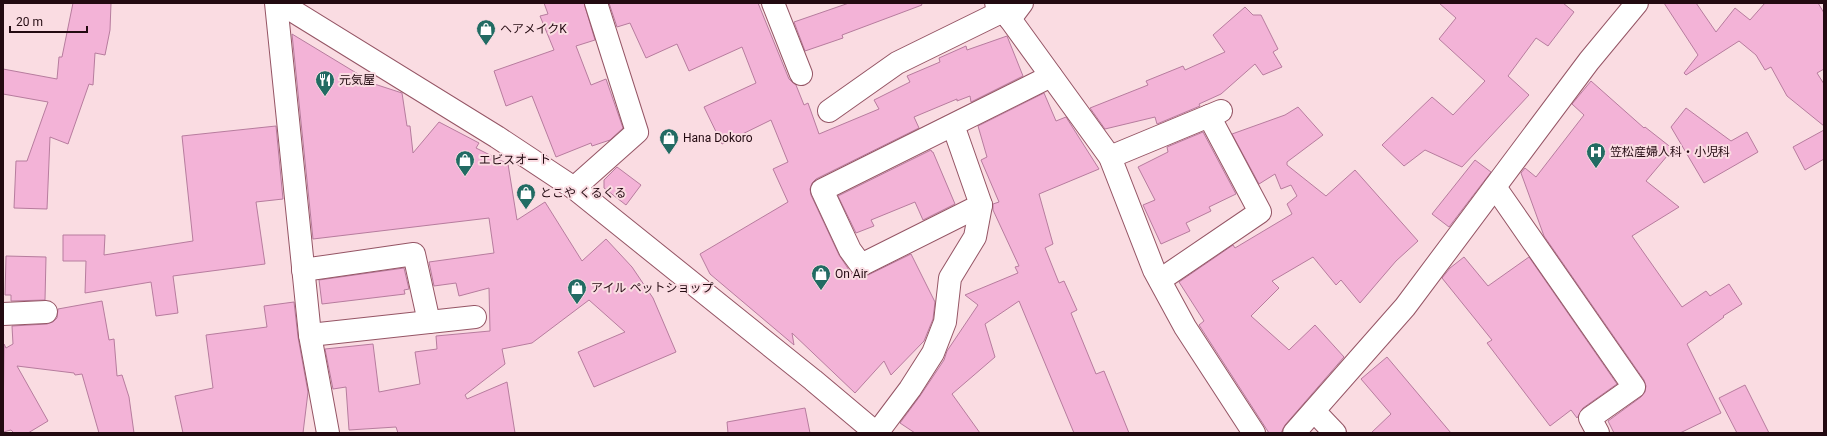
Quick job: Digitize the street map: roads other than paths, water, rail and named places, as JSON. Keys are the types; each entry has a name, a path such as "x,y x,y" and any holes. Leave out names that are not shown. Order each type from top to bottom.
{"street":[{"path":"276,3 310,335 328,433"},
{"path":"280,3 497,137 574,188 813,380 876,433 910,389 933,353 946,322 950,278 975,237 981,205 953,125"},
{"path":"574,188 637,132 596,3"},
{"path":"773,3 801,74"},
{"path":"1294,433 1405,307 1589,61 1637,3"},
{"path":"829,111 897,63 1008,9 1051,76 1110,157 1154,270 1185,326 1254,433"},
{"path":"981,205 861,265 850,250 822,190 1051,76"},
{"path":"1110,157 1215,114 1260,212 1160,280"},
{"path":"1495,187 1634,387 1590,418 1598,433"},
{"path":"303,270 414,254 429,322"},
{"path":"3,314 46,312"},
{"path":"310,335 475,317"},
{"path":"1314,411 1334,433"}],"place":[{"name":"ヘアメイクK","path":"486,46"},
{"name":"元気屋","path":"325,97"},
{"name":"Hana Dokoro","path":"669,155"},
{"name":"笠松産婦人科・小児科","path":"1596,169"},
{"name":"エビスオート","path":"465,177"},
{"name":"とこや くるくる","path":"526,210"},
{"name":"On Air","path":"821,291"},
{"name":"アイル ペットショップ","path":"577,305"}]}
